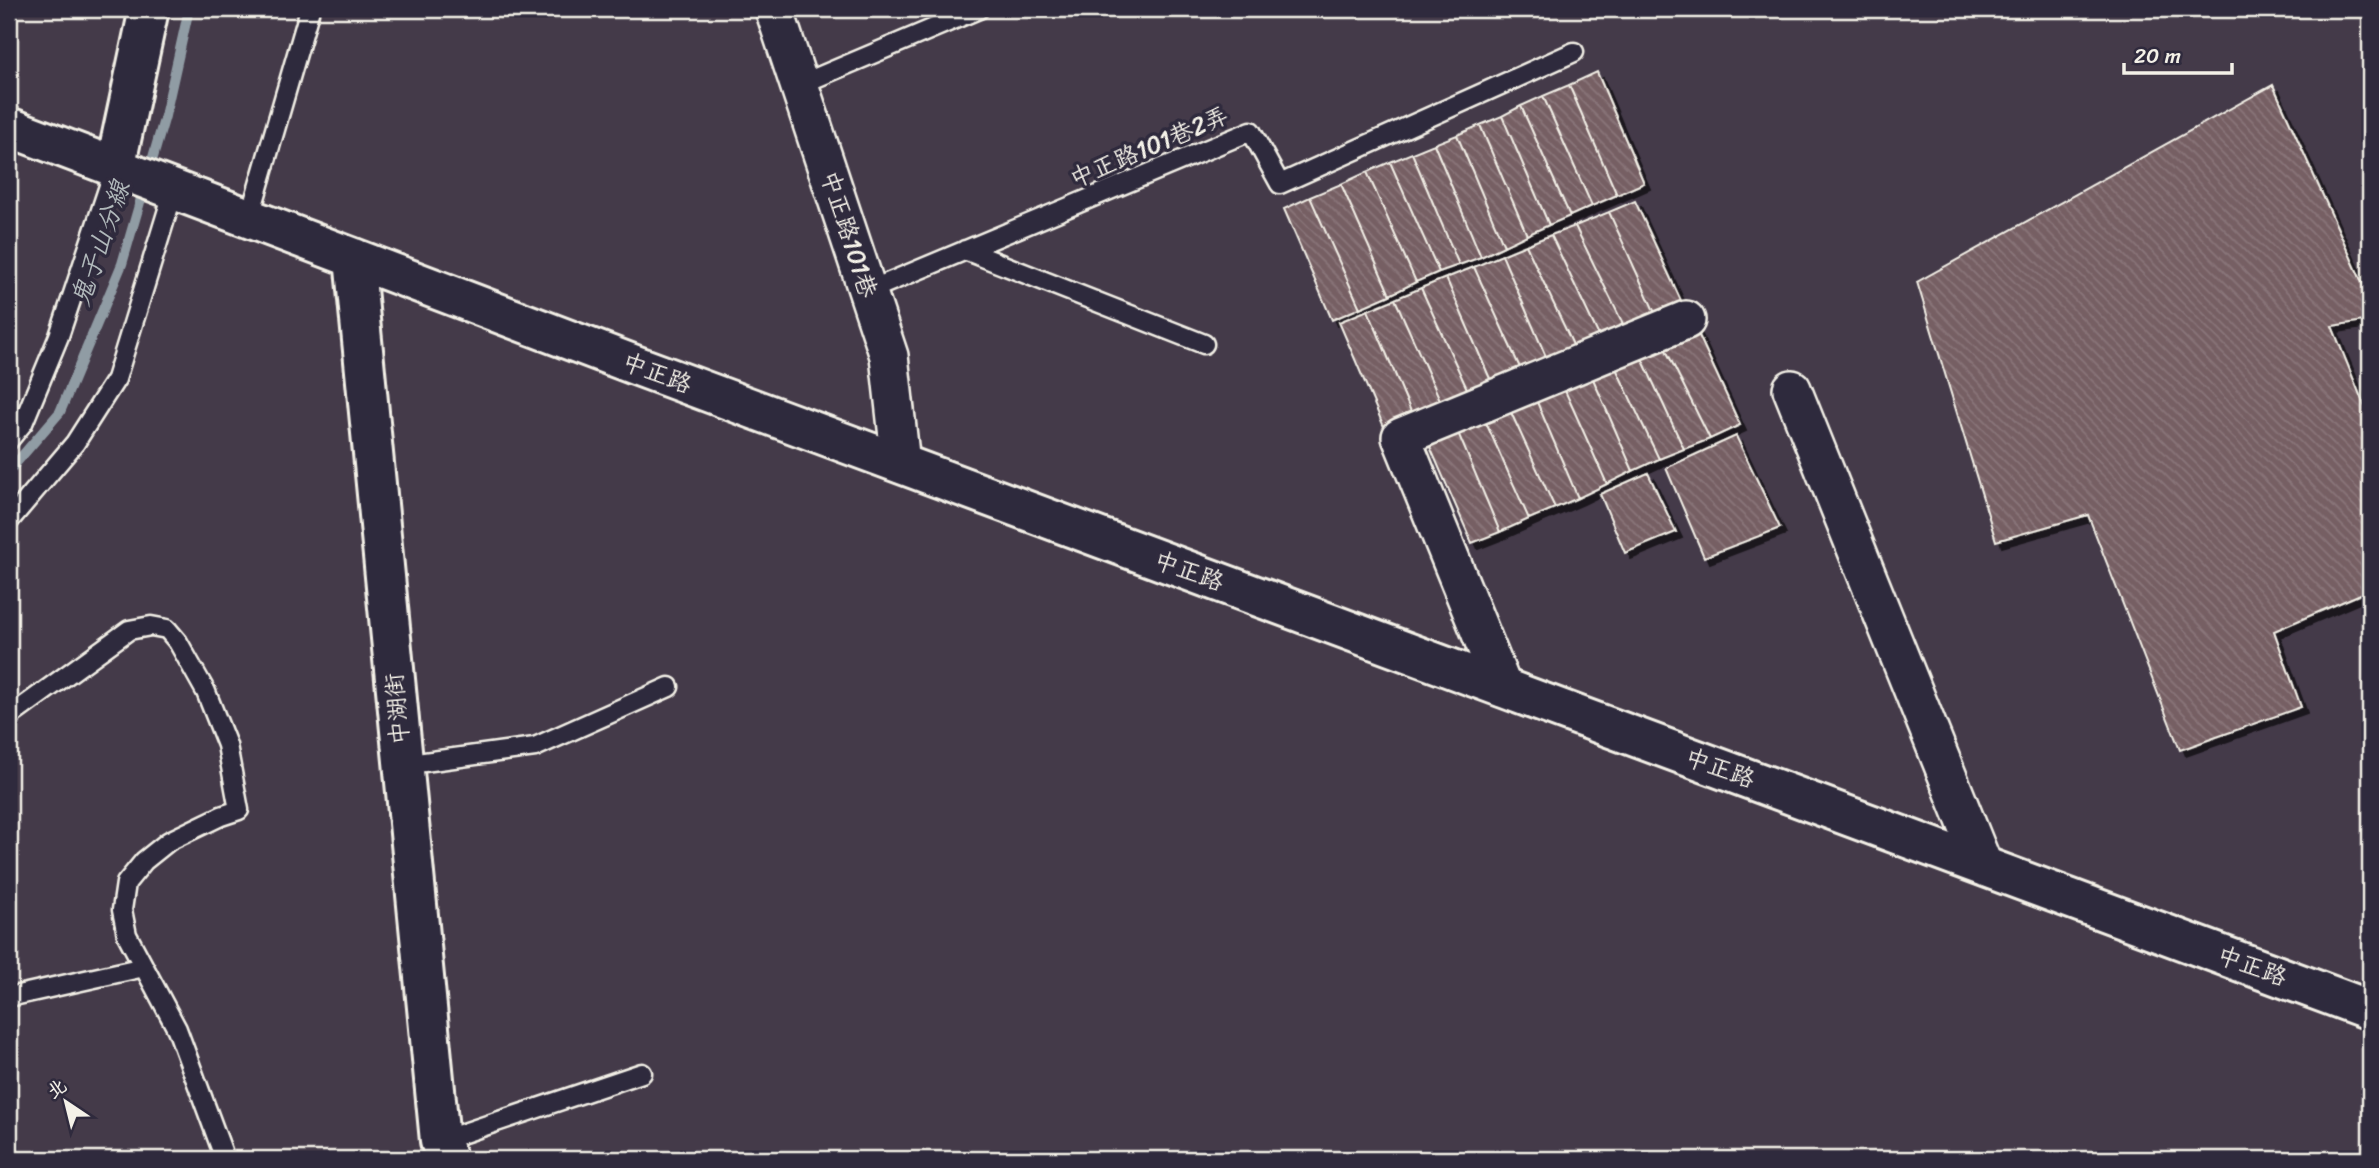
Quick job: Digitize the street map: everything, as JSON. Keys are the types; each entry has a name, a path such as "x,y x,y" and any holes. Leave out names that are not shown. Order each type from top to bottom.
{"main road":[{"path":"146,179 149,9"},
{"name":"中正路","path":"9,127 901,464 2370,1010"},
{"name":"中湖街","path":"354,258 402,765 443,1150"}],"street":[{"name":"中正路101巷","path":"774,9 889,356 901,464"},
{"path":"1503,688 1401,437 1686,320"},
{"path":"1792,389 1984,867"}],"lane":[{"path":"249,219 310,9"},
{"path":"799,85 979,9"},
{"name":"中正路101巷2弄","path":"868,291 1251,131 1280,184 1574,52"},
{"path":"9,440 23,423 60,336 146,179"},
{"path":"9,521 75,443 116,379 146,179"},
{"path":"965,250 1204,344"},
{"path":"9,717 129,631 151,626 167,629 206,692 227,745 239,810 169,841 144,861 126,883 122,910 127,935 177,1028 225,1159"},
{"path":"402,765 535,747 669,687"},
{"path":"9,997 144,967"},
{"path":"443,1150 642,1073"}],"building":[{"path":"1597,72 1644,183 1617,195 1569,85"},
{"path":"1569,85 1617,195 1592,206 1543,96"},
{"path":"2273,85 2370,300 2370,320 2332,326 2370,420 2370,590 2274,631 2301,707 2180,750 2088,515 1996,541 1917,282"},
{"path":"1543,96 1592,206 1570,216 1521,106"},
{"path":"1521,106 1570,216 1549,225 1502,116"},
{"path":"1502,116 1549,225 1527,235 1480,125"},
{"path":"1480,125 1527,235 1504,246 1457,135"},
{"path":"1457,135 1504,246 1481,257 1434,144"},
{"path":"1434,144 1481,257 1459,265 1412,153"},
{"path":"1412,153 1459,265 1439,272 1390,162"},
{"path":"1390,162 1439,272 1416,282 1367,172"},
{"path":"1367,172 1416,282 1390,295 1341,184"},
{"path":"1341,184 1390,295 1360,308 1310,197"},
{"path":"1310,197 1360,308 1332,320 1284,209"},
{"path":"1635,201 1682,303 1655,313 1609,212"},
{"path":"1609,212 1655,313 1624,326 1575,226"},
{"path":"1575,226 1624,326 1599,336 1551,235"},
{"path":"1551,235 1599,336 1574,347 1526,245"},
{"path":"1526,245 1574,347 1547,359 1502,255"},
{"path":"1502,255 1547,359 1521,370 1474,267"},
{"path":"1474,267 1521,370 1491,381 1446,278"},
{"path":"1446,278 1491,381 1468,391 1421,288"},
{"path":"1421,288 1468,391 1441,402 1395,299"},
{"path":"1395,299 1441,402 1412,414 1368,310"},
{"path":"1368,310 1412,414 1384,427 1339,322"},
{"path":"1696,329 1740,425 1710,439 1662,342"},
{"path":"1662,342 1710,439 1684,449 1639,352"},
{"path":"1639,352 1684,449 1659,459 1613,362"},
{"path":"1613,362 1659,459 1633,471 1590,372"},
{"path":"1590,372 1633,471 1607,484 1562,384"},
{"path":"1562,384 1607,484 1578,498 1534,395"},
{"path":"1534,395 1578,498 1555,508 1508,406"},
{"path":"1508,406 1555,508 1529,519 1483,416"},
{"path":"1483,416 1529,519 1500,532 1456,428"},
{"path":"1456,428 1500,532 1472,543 1427,440"},
{"path":"1736,436 1780,528 1704,557 1666,468"},
{"path":"1648,473 1676,532 1625,553 1600,494"}],"waterway":[{"name":"鬼子山分線","path":"9,471 60,412 122,264 165,116 189,9"}]}
